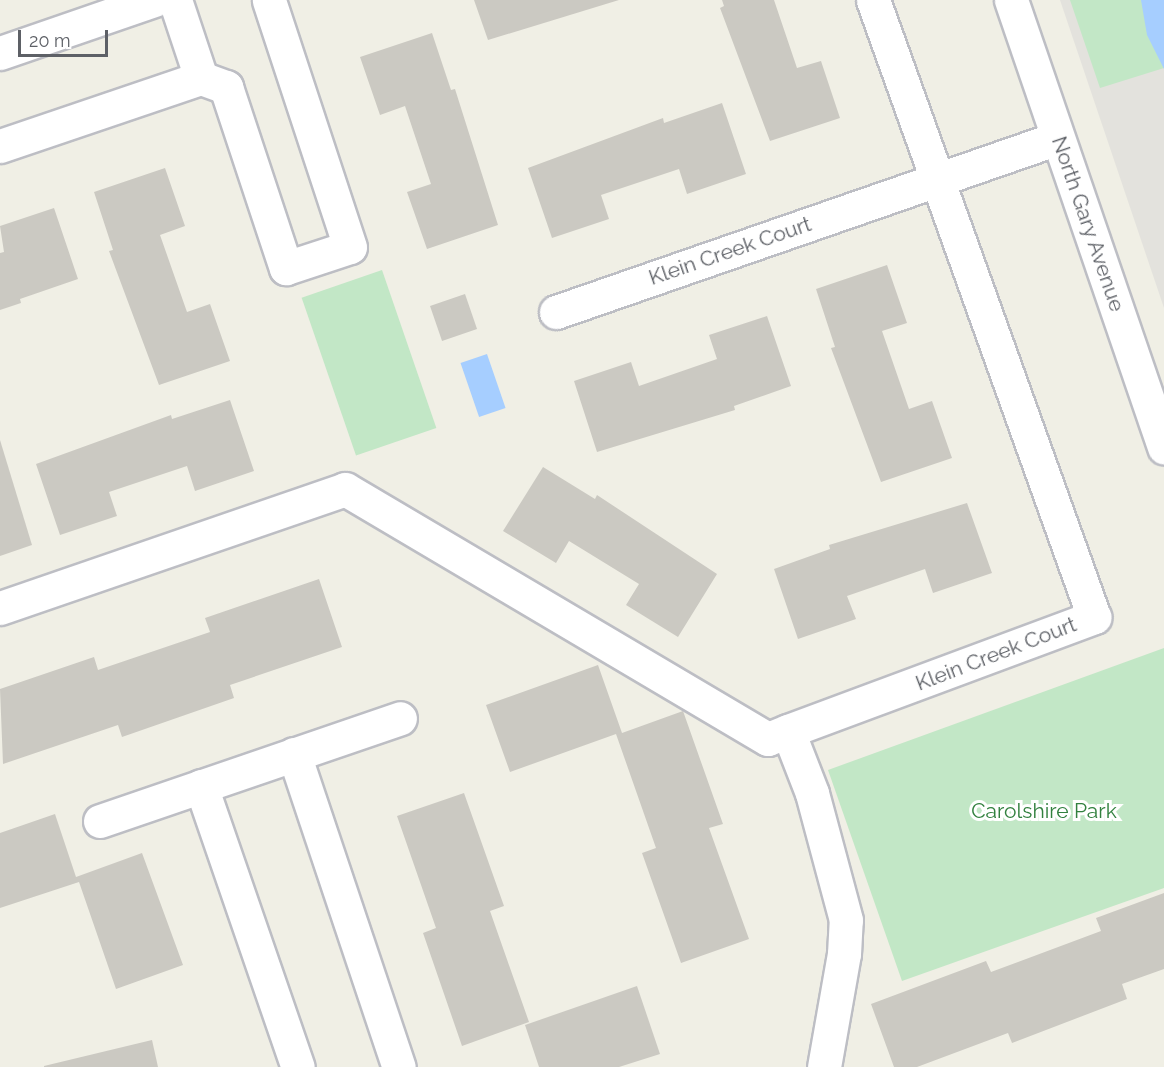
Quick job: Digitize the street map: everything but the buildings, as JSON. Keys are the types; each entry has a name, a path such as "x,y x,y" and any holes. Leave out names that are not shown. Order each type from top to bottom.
{"street":[{"path":"0,53 154,0"},
{"path":"175,0 201,78"},
{"path":"0,146 201,78 226,87 286,267 350,247 269,0"},
{"name":"Klein Creek Court","path":"788,731 1094,617 873,0"},
{"name":"North Gary Avenue","path":"1011,0 1164,448"},
{"name":"Klein Creek Court","path":"556,312 1058,138"},
{"path":"0,608 345,489 768,739 788,731 812,793 846,920 844,954 824,1067"},
{"path":"100,821 400,718"},
{"path":"294,754 399,1067"},
{"path":"201,786 298,1067"}],"shaded area":[{"path":"1060,0 1164,0 1164,308"}],"green space":[{"path":"1070,0 1164,0 1164,68 1100,88"},
{"path":"382,270 436,428 356,456 302,298"},
{"name":"Carolshire Park","path":"1164,648 1164,888 902,981 828,770"}],"water":[{"path":"1141,0 1164,0 1164,69 1147,35"},
{"path":"487,354 506,408 479,417 461,363"}]}
